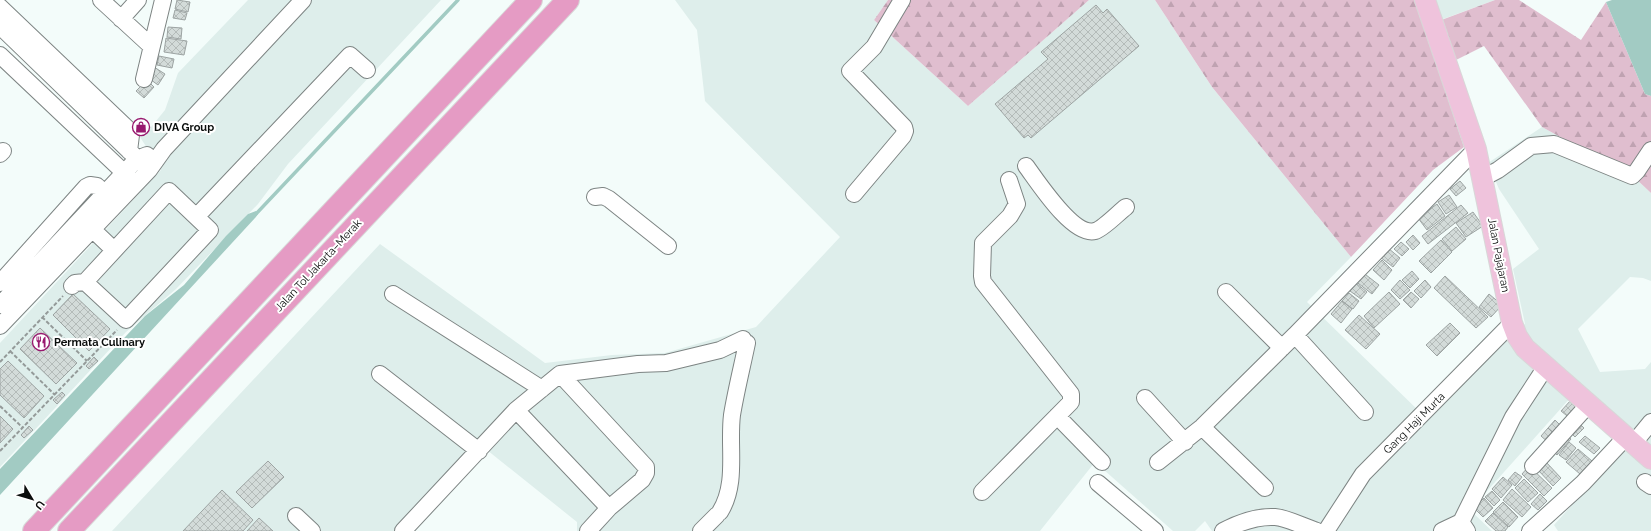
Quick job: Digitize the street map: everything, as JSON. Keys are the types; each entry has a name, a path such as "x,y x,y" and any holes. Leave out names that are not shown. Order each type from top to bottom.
{"highway":[{"path":"34,531 531,0"},
{"name":"Jalan Tol Jakarta–Merak","path":"68,531 568,0"}],"main road":[{"name":"Jalan Pajajaran","path":"1425,0 1476,149 1512,323 1517,336 1525,348 1545,368 1651,459"}],"street":[{"path":"101,0 124,16"},
{"path":"113,0 124,16 151,46"},
{"path":"124,16 138,0"},
{"path":"144,79 163,0"},
{"path":"0,305 105,194 130,178 149,170 164,149 303,0"},
{"path":"854,194 903,136 905,131 904,126 850,71 874,47 902,0"},
{"path":"0,7 129,130 133,155 130,178 92,230 0,326"},
{"path":"0,26 149,170"},
{"path":"0,55 130,178"},
{"path":"197,216 350,55 367,70"},
{"path":"1483,178 1532,146 1554,144 1632,176 1651,150"},
{"path":"133,155 164,149"},
{"path":"1158,462 1202,427 1295,335 1476,149"},
{"path":"1026,166 1057,207 1075,226 1081,230 1090,232 1097,231 1126,207"},
{"path":"982,492 1071,402 1071,394 982,279 983,242 1010,216 1017,204 1009,180"},
{"path":"0,282 86,187 90,185 97,186 105,194"},
{"path":"169,192 197,216 210,230 126,320 79,284 114,250 169,192"},
{"path":"595,197 603,196 609,199 668,246"},
{"path":"92,230 114,250"},
{"path":"1226,292 1282,348"},
{"path":"393,294 542,389"},
{"name":"Gang Haji Murta","path":"1326,531 1363,474 1512,323"},
{"path":"1295,335 1365,412"},
{"path":"403,531 516,410 560,374 638,364 666,363 720,350 745,341 732,416 730,485 725,504 701,531"},
{"path":"1442,531 1464,526 1512,418 1545,368"},
{"path":"380,374 479,451"},
{"path":"560,374 646,467 646,473 642,480 609,508 588,531"},
{"path":"1145,398 1185,442"},
{"path":"1533,466 1588,405"},
{"path":"516,410 609,508"},
{"path":"1057,416 1102,462"},
{"path":"1530,531 1651,422"},
{"path":"1202,427 1265,488"},
{"path":"1098,483 1155,531"},
{"path":"296,516 312,531"},
{"path":"1230,530 1258,518 1276,517 1317,531"}],"path":[{"path":"0,362 42,318 79,284"},
{"path":"42,318 87,361"},
{"path":"0,451 126,320"},
{"path":"10,351 54,394"},
{"path":"0,406 22,428"}],"shaded area":[{"path":"248,0 441,0 288,164 258,204 176,289 126,332 0,467 0,343 161,170 140,137 152,126 165,110 178,73"},
{"path":"675,0 888,0 874,20 968,106 1089,0 1155,0 1212,87 1351,257 1307,302 1423,415 1471,359 1525,324 1513,269 1539,249 1499,189 1488,163 1542,127 1635,178 1651,193 1651,281 1643,278 1630,277 1578,329 1600,372 1645,369 1651,362 1651,531 1558,531 1554,525 1626,445 1572,396 1470,510 1492,531 1212,531 1205,521 1195,531 1173,531 1095,462 1040,531 577,531 577,522 487,450 403,531 112,531 380,244 545,363 612,355 665,353 756,327 840,237 705,101 697,30"},
{"path":"1418,0 1495,0 1427,25"},
{"path":"1612,0 1651,0 1651,96 1645,94 1606,2"},
{"path":"256,211 258,214 255,218 0,495 0,469 145,316 184,285 226,236 248,214"}],"green space":[{"path":"888,0 1089,0 968,106 874,20"},
{"path":"1155,0 1418,0 1428,25 1495,0 1519,0 1581,40 1606,2 1645,94 1651,96 1651,193 1635,178 1542,127 1484,46 1438,69 1464,147 1433,170 1351,257 1212,87"}],"building":[{"path":"177,0 190,2 188,12 175,9"},
{"path":"1096,5 1103,13 1107,9 1139,46 1031,138 1028,135 1024,138 995,104 1048,59 1041,52"},
{"path":"175,10 187,13 185,20 173,18"},
{"path":"168,27 182,28 181,39 167,37"},
{"path":"166,38 187,41 184,55 164,52"},
{"path":"159,56 174,59 172,68 157,65"},
{"path":"154,67 165,74 158,85 147,77"},
{"path":"147,80 154,87 144,98 136,91"},
{"path":"1460,181 1466,188 1456,196 1450,189"},
{"path":"1449,195 1457,207 1446,214 1438,202"},
{"path":"1437,204 1445,216 1427,230 1418,218"},
{"path":"1461,205 1468,213 1428,244 1422,236"},
{"path":"1473,212 1483,226 1466,237 1456,223"},
{"path":"1456,227 1466,239 1452,251 1442,239"},
{"path":"1413,235 1420,243 1413,250 1406,242"},
{"path":"1441,240 1452,252 1431,273 1419,261"},
{"path":"1401,242 1409,249 1402,256 1394,249"},
{"path":"1388,248 1400,258 1393,267 1380,257"},
{"path":"1382,260 1392,270 1384,280 1373,270"},
{"path":"1361,271 1379,285 1372,294 1354,280"},
{"path":"1412,271 1419,279 1410,288 1402,280"},
{"path":"1445,276 1488,317 1476,328 1434,288"},
{"path":"1400,280 1410,290 1400,299 1391,290"},
{"path":"1425,280 1431,287 1421,298 1414,291"},
{"path":"1356,283 1367,292 1361,299 1350,291"},
{"path":"1389,292 1400,304 1374,328 1364,316"},
{"path":"1411,292 1419,299 1411,308 1403,300"},
{"path":"1349,293 1359,301 1353,309 1342,301"},
{"path":"73,294 110,329 89,351 53,315"},
{"path":"1489,294 1502,305 1491,317 1479,307"},
{"path":"1342,301 1352,309 1341,323 1331,314"},
{"path":"1359,315 1380,334 1366,349 1345,330"},
{"path":"1450,323 1460,333 1437,356 1426,345"},
{"path":"40,328 77,363 56,384 20,349"},
{"path":"94,357 98,361 89,369 86,366"},
{"path":"8,361 44,396 24,418 0,395 0,369"},
{"path":"62,392 65,395 57,404 53,400"},
{"path":"1571,400 1581,409 1572,420 1561,411"},
{"path":"0,416 13,429 0,443"},
{"path":"1555,420 1564,429 1557,436 1548,428"},
{"path":"1576,420 1584,428 1575,437 1568,430"},
{"path":"29,426 33,430 24,438 21,435"},
{"path":"1548,428 1557,436 1550,444 1541,436"},
{"path":"1563,433 1571,439 1557,455 1550,448"},
{"path":"1585,436 1600,448 1594,454 1579,442"},
{"path":"1569,442 1576,448 1566,460 1559,455"},
{"path":"1578,449 1592,461 1580,474 1566,462"},
{"path":"268,461 284,477 252,508 236,492"},
{"path":"1546,462 1561,478 1553,486 1538,470"},
{"path":"1529,466 1552,488 1544,496 1522,474"},
{"path":"1515,472 1522,477 1515,486 1508,480"},
{"path":"1503,477 1512,485 1501,498 1492,489"},
{"path":"1524,479 1538,493 1528,502 1515,488"},
{"path":"1512,489 1531,507 1522,517 1503,500"},
{"path":"222,490 253,520 243,531 183,531"},
{"path":"1492,491 1500,500 1494,506 1485,497"},
{"path":"1540,494 1547,501 1538,510 1531,504"},
{"path":"1484,498 1493,508 1483,517 1474,508"},
{"path":"1503,502 1518,517 1509,527 1493,512"},
{"path":"1493,513 1508,527 1505,531 1496,531 1485,521"},
{"path":"259,518 273,531 247,531"}],"waterway":[{"path":"254,216 458,0"}],"place":[{"name":"DIVA Group","path":"141,127"},
{"name":"Permata Culinary","path":"41,342"}]}
